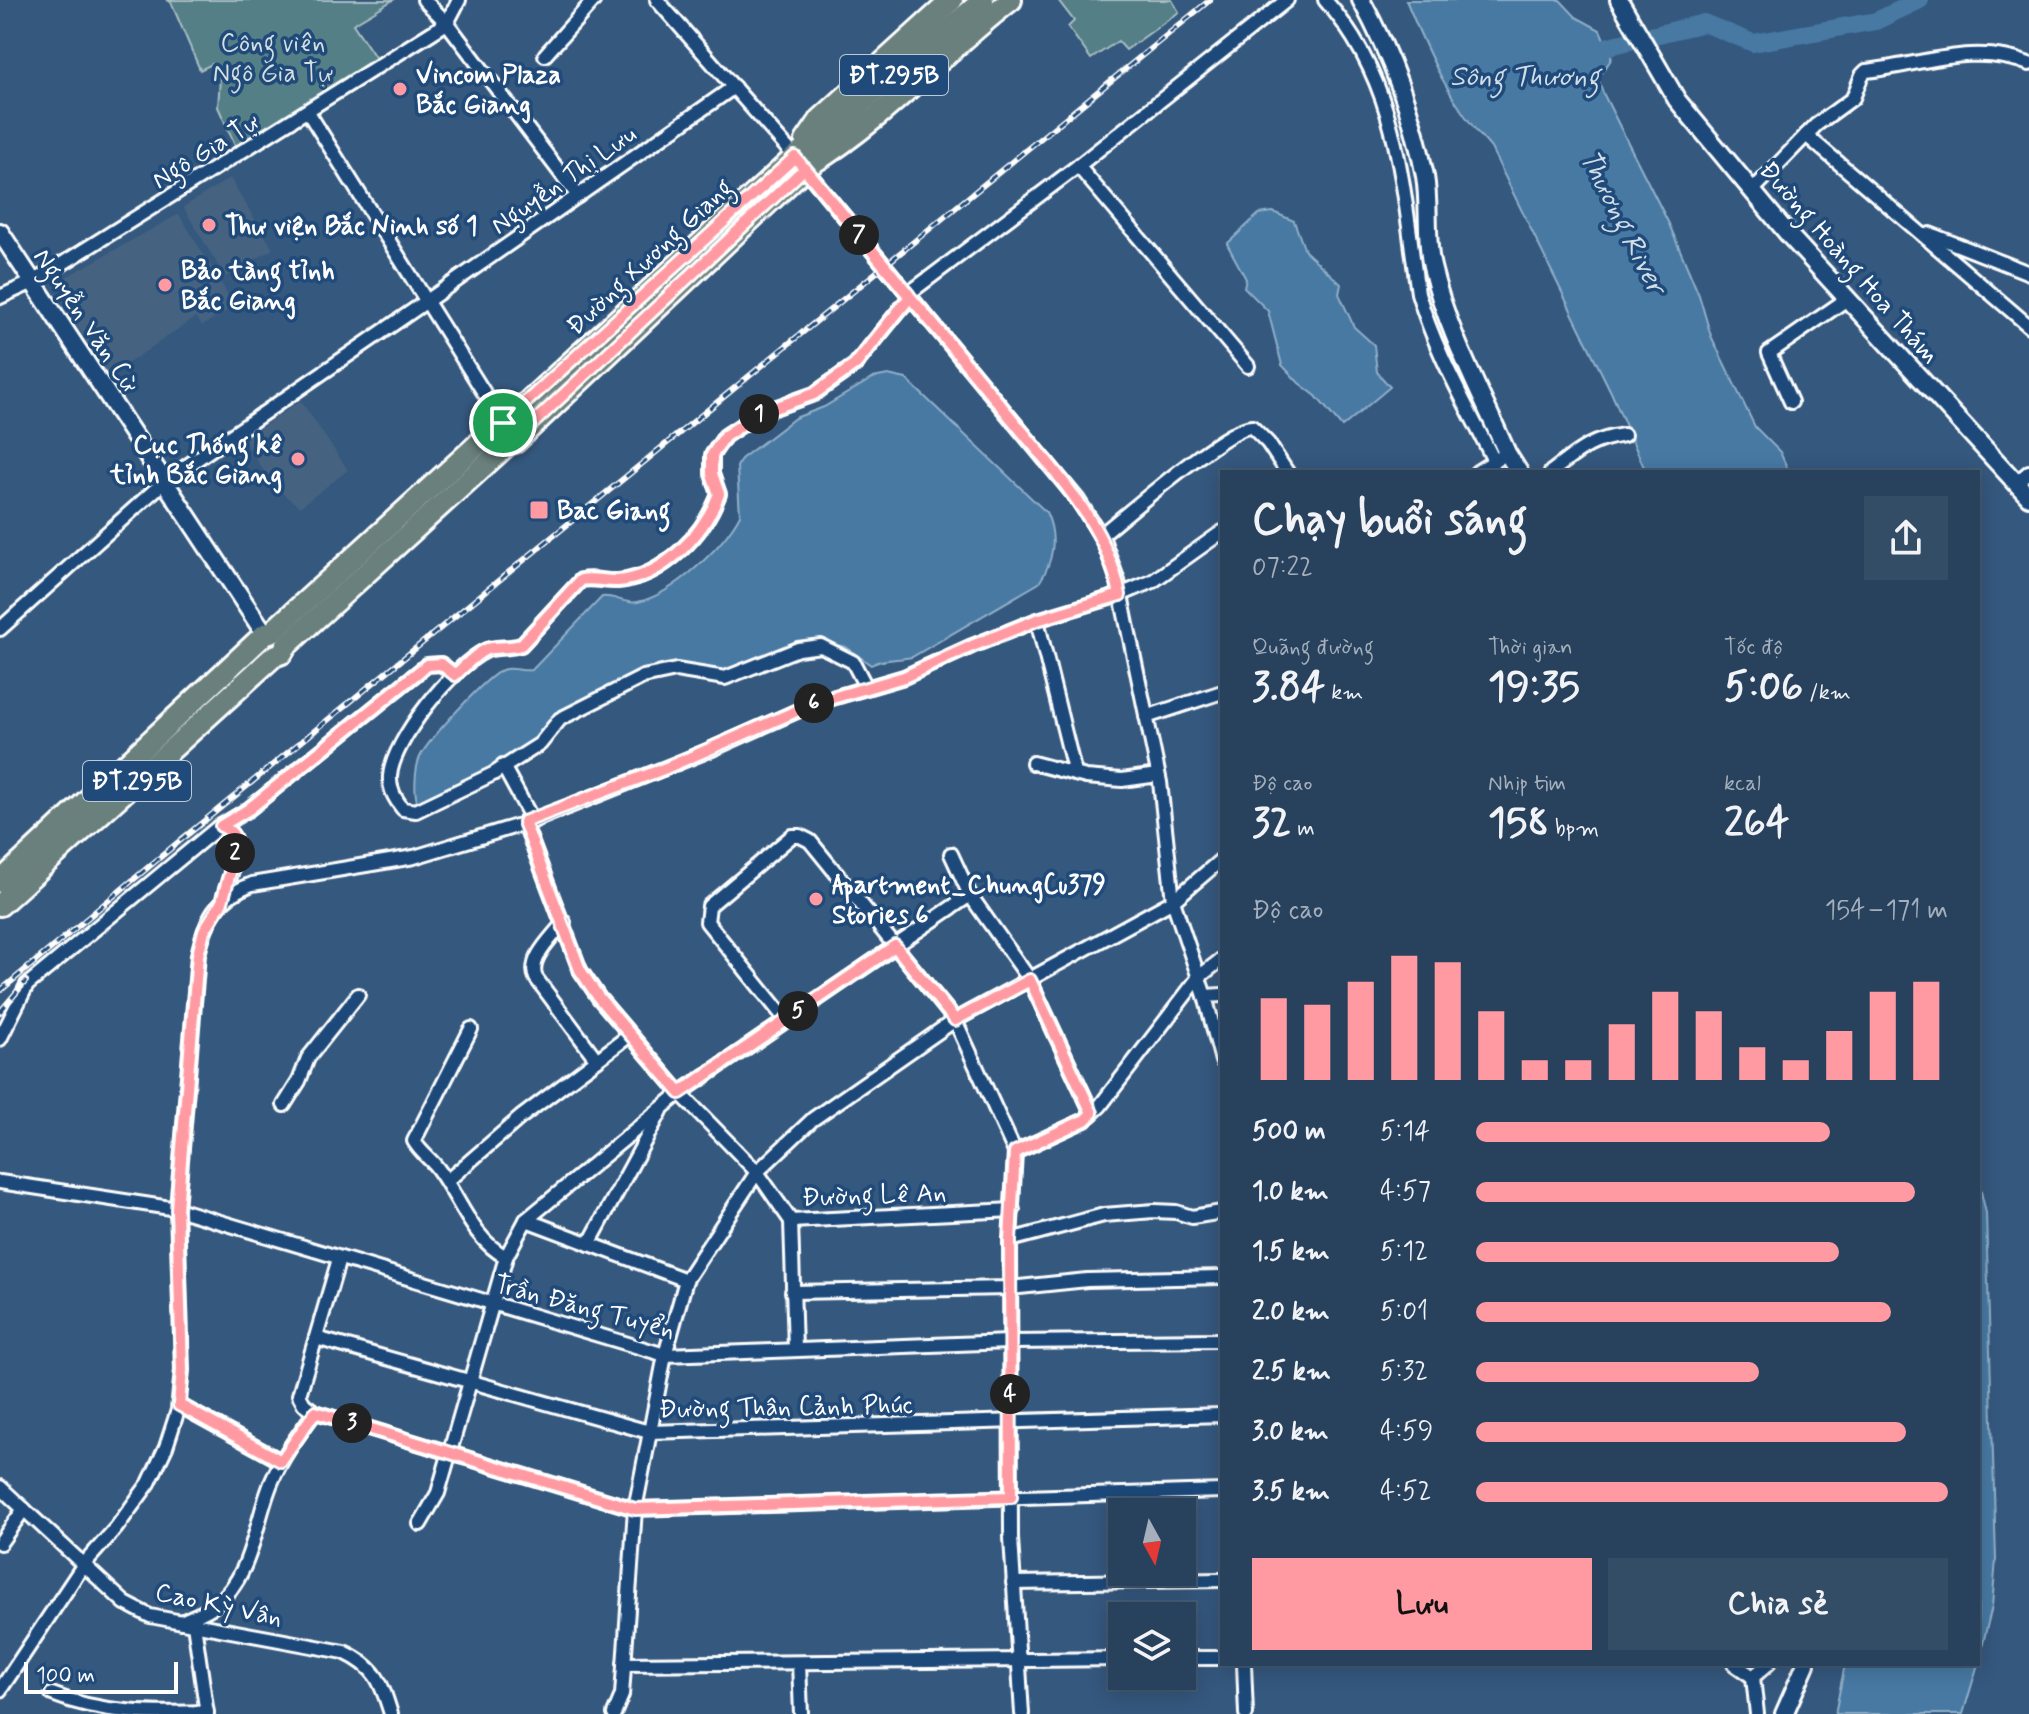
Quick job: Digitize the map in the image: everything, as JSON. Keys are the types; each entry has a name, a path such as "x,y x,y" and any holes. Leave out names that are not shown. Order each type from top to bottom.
{"main road":[{"name":"ĐT.295B","path":"955,9 983,0"},
{"path":"800,162 846,143 974,28 1011,0"},
{"name":"Đường Xương Giang","path":"0,882 507,431 800,162 955,9"},
{"path":"800,162 821,119 955,9"},
{"name":"Đường Xương Giang","path":"0,905 272,641"}],"street":[{"path":"424,0 447,23 578,196"},
{"name":"Ngô Gia Tự","path":"0,297 33,282 447,23 459,0"},
{"path":"545,55 594,0"},
{"path":"657,0 800,162 1078,500 1101,535 1120,595 1158,775 1173,901 1205,996 1220,1053"},
{"path":"866,687 853,662 821,646 798,649 725,678 676,670 643,677 560,719 540,744 493,774 416,811 403,809 393,796 390,778 405,734 455,675 475,657 489,648 507,650 521,645 581,580 591,577 616,582 635,578 673,558 711,514 719,494 712,474 712,455 725,436 760,413 814,394 855,365 909,295 1287,0"},
{"path":"1325,0 1360,45 1380,87 1392,131 1424,317 1448,370 1500,457 1516,470"},
{"path":"1361,0 1381,38 1408,112 1425,178 1431,264 1443,306 1500,457"},
{"name":"Đường Hoàng Hoa Thám","path":"1619,0 1677,100 1788,234 1847,299 2022,477 2029,497"},
{"path":"1753,190 1806,135 1853,98 1866,71 1967,54 2029,64"},
{"name":"Nguyễn Thị Lưu","path":"0,628 165,481 734,87"},
{"path":"308,112 507,431"},
{"path":"1806,135 2029,326"},
{"path":"1078,166 1248,366"},
{"path":"1920,230 2029,273"},
{"name":"Nguyễn Văn Cừ","path":"0,232 272,641"},
{"path":"1791,402 1769,353 1847,299"},
{"path":"1101,535 1196,459 1241,428 1252,427 1268,443 1286,470"},
{"path":"1554,470 1592,443 1624,435"},
{"path":"1480,470 1500,457"},
{"path":"0,1690 84,1564 116,1528 149,1483 166,1447 179,1405 182,1370 177,1209 198,955 204,931 231,892 252,884 414,857 528,821 710,750 815,703 904,677 1037,620 1120,595 1153,581 1220,533"},
{"path":"1037,620 1075,774"},
{"path":"0,1039 27,985 221,826 249,809 427,665 441,664 455,675"},
{"path":"1146,717 1220,693"},
{"path":"1033,763 1075,774 1122,780 1158,775"},
{"name":"Đường Lê An","path":"503,766 528,821 580,970 599,998 680,1093 757,1172 791,1221 1013,1210"},
{"path":"221,826 236,837 237,847 222,902"},
{"path":"786,1020 707,922 707,914 709,906 792,836 800,836 810,841 955,1020 1015,1152 1010,1240 1011,1538 1022,1714"},
{"path":"951,854 970,895 1030,980 1092,1113"},
{"path":"614,1714 622,1695 635,1509 665,1355 686,1280 757,1172 813,1119 955,1020 1173,901 1220,861"},
{"path":"420,1524 438,1493 506,1257 526,1220 680,1093 970,895"},
{"path":"564,922 532,969 597,1060"},
{"path":"1015,1152 1085,1120 1199,977 1220,961"},
{"path":"284,1105 299,1081 308,1058 358,995"},
{"path":"1205,996 1220,995"},
{"path":"471,1029 414,1141 447,1181 482,1239 491,1249 506,1257"},
{"path":"447,1181 521,1117 630,1035"},
{"path":"589,1244 665,1105"},
{"name":"Trần Đăng Tuyển","path":"0,1182 177,1209 665,1355 1009,1342 1220,1340"},
{"path":"1010,1240 1104,1215 1154,1211 1176,1212 1192,1217 1220,1212"},
{"path":"526,1220 686,1280"},
{"path":"791,1221 795,1349"},
{"path":"339,1259 299,1395 304,1404 315,1412 635,1509 1220,1491"},
{"path":"792,1292 1010,1288 1087,1280 1220,1277"},
{"name":"Đường Thân Cảnh Phúc","path":"316,1338 649,1432 1220,1415"},
{"path":"179,1405 281,1461"},
{"path":"52,1694 96,1709 143,1714 207,1713 188,1623 227,1595 239,1576 281,1461 315,1412"},
{"name":"Cao Kỳ Vân","path":"0,1487 125,1603 150,1616 352,1656 374,1670 391,1714"},
{"path":"0,1543 24,1509"},
{"path":"1013,1583 1220,1580"},
{"path":"1196,1658 1220,1658"},
{"path":"624,1664 1108,1659"},
{"path":"799,1663 801,1714"},
{"path":"1244,1666 1246,1714"},
{"path":"1740,1666 1753,1677 1757,1714"},
{"path":"1753,1677 1766,1666"},
{"path":"1784,1714 1805,1666"}],"shaded area":[{"path":"230,178 273,249 225,277 183,207"},
{"path":"179,214 235,306 202,326 196,317 108,377 61,299 66,277"},
{"name":"Cục Thống kê tỉnh Bắc Giang","path":"301,401 348,470 300,507 274,487 243,439"}],"green space":[{"name":"Công viên Ngô Gia Tự","path":"166,0 393,0 353,24 377,60 236,147 218,107 220,78 212,64 200,70 171,2"},
{"path":"1058,0 1172,0 1179,12 1126,50 1118,41 1091,59 1068,27 1074,21"}],"water":[{"name":"Sông Thương","path":"1406,0 1560,0 1576,17 1600,30 1612,58 1598,79 1604,95 1669,224 1699,295 1711,336 1755,427 1780,452 1788,470 1645,470 1611,392 1491,148 1464,114 1423,40"},
{"path":"1273,212 1294,221 1305,251 1341,284 1339,294 1354,327 1374,345 1377,372 1390,387 1342,427 1316,396 1282,365 1268,311 1244,287 1246,279 1227,244 1259,214"},
{"path":"888,375 906,379 1046,512 1053,540 1048,567 1039,583 912,657 871,665 846,647 837,645 808,650 735,678 675,670 583,710 563,723 539,753 431,809 419,806 415,782 420,757 445,724 484,684 505,669 532,670 602,597 638,602 667,590 682,579 722,541 740,515 737,467 741,459 795,418 824,407 873,378"},
{"path":"1980,1188 1986,1213 1996,1560 1992,1606 1980,1656"},
{"path":"1845,1666 1977,1666 1963,1714 1835,1714"}],"waterway":[{"path":"1585,52 1704,23 1753,43 1876,21 1920,0"}],"railway":[{"path":"0,991 1210,0"},
{"path":"0,1012 26,981"}],"place":[{"name":"Vincom Plaza Bắc Giang","path":"400,89"},
{"name":"Thư viện Bắc Ninh số 1","path":"209,225"},
{"name":"Bảo tàng tỉnh Bắc Giang","path":"165,285"},
{"name":"Cục Thống kê tỉnh Bắc Giang","path":"298,459"},
{"name":"Bac Giang","path":"539,510"},
{"name":"Apartment_ChungCu379 Stories 6","path":"816,899"}],"route":[{"path":"503,423 497,429 498,439 502,443 512,443 518,439 519,436 805,168 1078,500 1103,539 1120,595 1037,620 904,677 815,703 666,768 524,822 580,970 599,998 680,1093 895,946 955,1020 1030,980 1092,1113 1085,1120 1015,1152 1010,1240 1011,1497 635,1509 315,1412 281,1461 179,1405 182,1370 177,1209 198,955 204,931 222,902 237,847 236,837 221,826 249,809 427,665 441,664 455,675 489,648 507,650 521,645 581,580 591,577 616,582 635,578 673,558 711,514 719,494 712,474 712,455 725,436 760,413 814,394 855,365 910,297 795,157 503,423"}],"water label":[{"name":"Thương River","path":"1624,221"}]}
